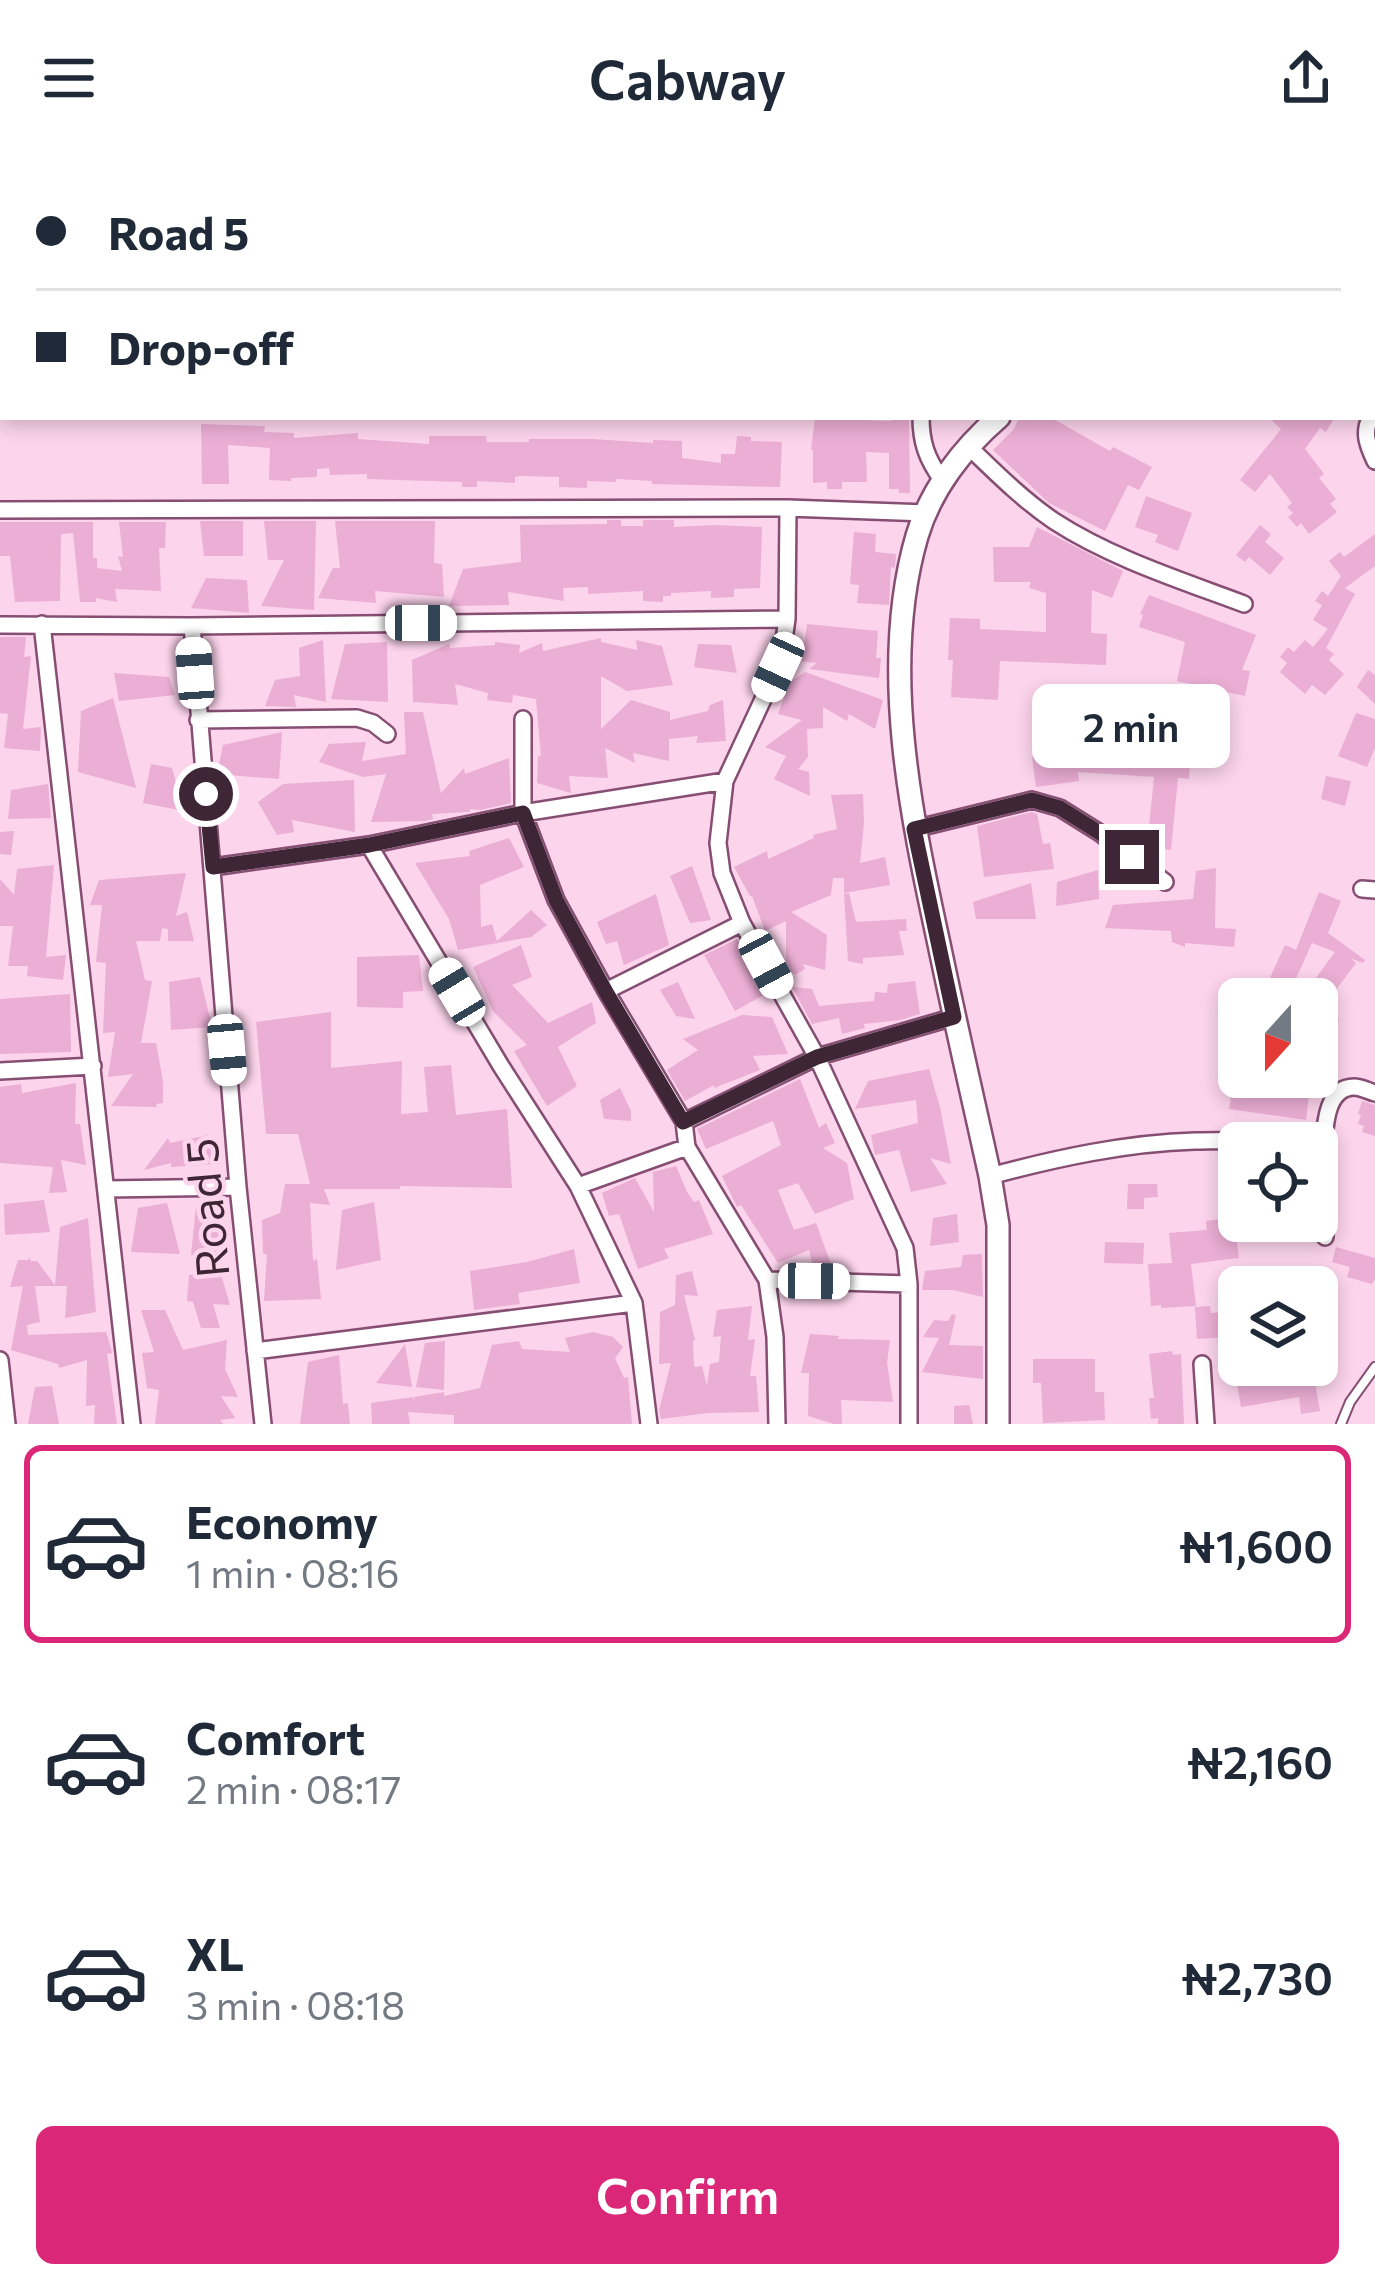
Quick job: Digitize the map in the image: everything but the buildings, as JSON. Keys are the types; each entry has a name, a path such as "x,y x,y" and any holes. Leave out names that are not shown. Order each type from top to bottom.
{"street":[{"path":"921,420 923,446 942,480"},
{"path":"997,420 942,480 918,534 902,612 900,691 914,829 998,1225 998,1424"},
{"path":"1370,420 1366,429 1375,461"},
{"path":"969,447 1027,501 1072,531 1157,571 1244,604"},
{"path":"0,509 788,508 927,513"},
{"path":"788,508 788,619 778,667 725,781 718,843 722,874 742,923 817,1057 905,1248 909,1424"},
{"path":"0,625 788,619"},
{"path":"42,624 132,1424"},
{"name":"Road 5","path":"192,626 238,1187 263,1424"},
{"path":"198,720 357,718 387,734"},
{"path":"523,719 523,813 556,900 683,1122 687,1147 767,1280 775,1337 777,1424"},
{"path":"213,867 369,845 523,813 725,781"},
{"path":"914,829 1032,800 1060,808 1165,882"},
{"path":"369,845 578,1186 634,1303 649,1424"},
{"path":"606,992 742,923"},
{"path":"683,1122 817,1057 954,1017"},
{"path":"0,1071 93,1066"},
{"path":"1324,1122 1336,1095 1347,1088 1375,1093"},
{"path":"990,1176 1113,1148 1218,1141"},
{"path":"578,1186 687,1147"},
{"path":"107,1189 238,1187"},
{"path":"767,1280 909,1284"},
{"path":"255,1351 634,1303"},
{"path":"0,1360 7,1424"},
{"path":"1202,1364 1206,1424"}],"lane":[{"path":"1341,1424 1375,1367"}],"route":[{"path":"206,794 213,867 369,845 523,813 556,900 683,1122 817,1057 954,1017 914,829 1032,800 1060,808 1132,857"}]}
